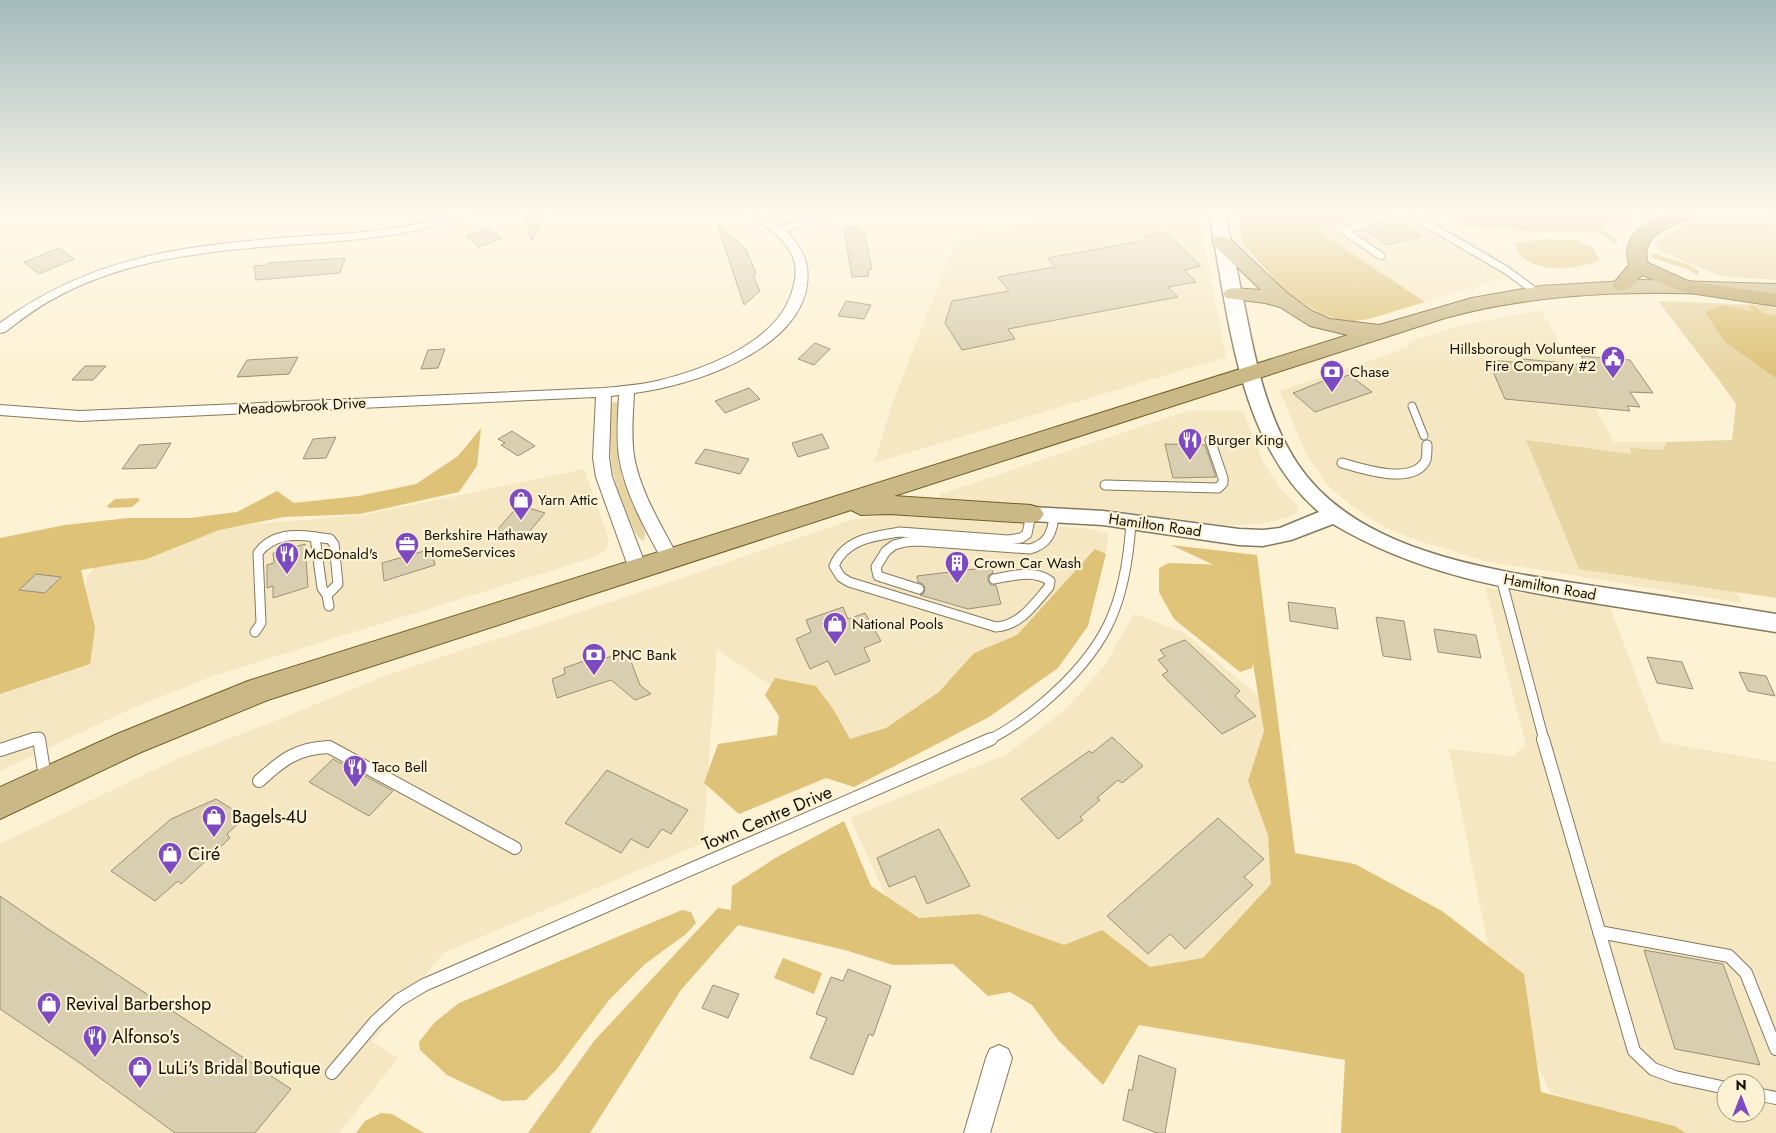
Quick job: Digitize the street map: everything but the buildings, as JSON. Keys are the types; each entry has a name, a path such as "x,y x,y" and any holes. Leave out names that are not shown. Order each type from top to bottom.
{"highway":[{"path":"1622,285 1638,267"},
{"path":"1641,267 1683,286 1776,300"}],"main road":[{"path":"1251,267 1287,303 1316,321 1359,329 1397,326"},
{"path":"0,804 46,780 156,730 259,690 1467,305 1536,292 1622,285 1776,290"},
{"path":"1234,294 1266,297 1287,303"},
{"path":"832,507 889,505 1042,514"}],"street":[{"path":"0,329 36,304 70,286 119,267"},
{"name":"Meadowbrook Drive","path":"0,410 80,416 627,390 660,384 702,372 744,351 776,329 795,305 802,285 801,267"},
{"name":"Hamilton Road","path":"1228,267 1249,373 1275,440 1291,472 1310,494 1334,515 1384,543 1464,570 1501,578 1776,623"},
{"path":"627,390 626,432 628,465 637,490 670,558"},
{"path":"604,392 601,437 601,458 604,477 638,568"},
{"name":"Hamilton Road","path":"1042,514 1131,522 1239,537 1263,538 1283,535 1334,515"},
{"path":"977,1133 999,1058"}],"lane":[{"path":"1501,267 1536,292"},
{"path":"1412,406 1424,436"},
{"path":"1105,485 1218,488 1223,483 1223,478 1210,440"},
{"path":"1342,463 1369,471 1402,473 1417,470 1425,464 1429,456 1427,445"},
{"path":"919,589 879,578 876,573 876,567 883,553 890,547 900,543 918,541 1030,549 1043,544 1053,531 1042,514 1027,534 1021,538 1008,540 900,532 885,534 846,547 836,558 834,566 841,577 849,582 996,627 1007,628 1017,622 1048,587 1050,581 1045,575 1036,574 994,579"},
{"name":"Town Centre Drive","path":"332,1074 375,1022 399,1000 424,985 1002,734 1041,706 1076,674 1107,631 1120,601 1128,568 1131,522"},
{"path":"255,632 261,623 258,553 262,546 269,541 284,536 330,539 334,544 338,584 328,594"},
{"path":"315,537 322,588 328,594 329,606"},
{"path":"1501,578 1547,753 1634,1051 1653,1068 1675,1078 1716,1086"},
{"path":"0,750 39,737 46,780"},
{"path":"259,781 293,752 306,748 329,748 515,848"},
{"path":"1599,932 1729,956 1746,972 1776,1049"}],"shaded area":[{"path":"945,267 1208,267 1226,357 874,463 893,402"},
{"path":"1263,267 1372,267 1425,302 1369,319 1354,321 1339,320 1320,313 1287,293"},
{"path":"1372,267 1514,267 1523,272 1425,302"},
{"path":"1544,267 1572,267 1560,268"},
{"path":"1698,267 1776,267 1776,280 1720,276"},
{"path":"1658,301 1761,305 1776,308 1776,598 1579,569 1526,440 1631,454 1630,448 1662,450 1667,442 1732,440 1736,404"},
{"path":"1721,305 1776,316 1776,378 1724,341 1705,312"},
{"path":"1541,310 1614,442 1666,442 1742,603 1485,561 1410,538 1377,523 1350,505 1328,486 1306,454 1280,391 1409,347 1409,342 1462,325"},
{"path":"619,403 618,460 623,480 645,532 644,541 638,537 632,527 613,473 610,449 610,421 611,404"},
{"path":"1188,411 1243,411 1263,462 1280,488 1297,506 1298,512 1270,522 1249,525 1223,525 1132,513 940,499 940,494"},
{"path":"481,428 477,466 459,492 360,514 284,517 219,530 147,559 81,570 95,628 90,664 0,694 0,538 65,525 128,518 190,518 237,512 277,491 294,503 358,496 416,484 458,456"},
{"path":"584,469 609,539 607,549 598,556 213,676 135,707 0,771 0,689 78,663 87,577 115,536 364,515"},
{"path":"137,498 140,500 132,507 109,508 107,506 115,499"},
{"path":"884,515 915,515 1093,529 1108,534 1107,550 1010,650 876,756 717,649 703,843 443,953 372,1042 398,1058 339,1133 0,1133 0,844 179,758 389,674 614,601 851,520"},
{"path":"1171,545 1257,555 1295,853 1355,864 1442,911 1524,974 1541,1092 1674,1126 1686,1133 1341,1133 1345,1060 1139,1025 1103,1085 1058,1040 1032,1005 1010,992 988,996 953,964 893,965 845,950 738,925 681,990 590,1133 528,1133 594,1041 718,908 731,910 732,886 777,857 844,821 871,886 919,918 979,914 1064,945 1102,930 1150,967 1203,958 1271,884 1268,835 1248,781 1264,731 1248,633 1242,578"},
{"path":"1095,549 1106,554 1088,626 1058,668 989,717 854,787 826,778 739,814 704,783 718,744 777,735 779,716 765,695 775,678 816,686 833,709 850,739 886,728 939,692 974,653 1017,635"},
{"path":"1169,563 1227,565 1240,571 1248,578 1256,649 1252,668 1240,672 1174,619 1159,592 1159,568"},
{"path":"1485,587 1610,607 1661,742 1776,762 1776,1133 1681,1133 1550,1092 1492,966 1449,749 1512,756 1526,745"},
{"path":"1134,614 1183,632 1264,701 1278,893 1167,995 895,915 850,818 1007,754 1065,710 1105,665"},
{"path":"682,910 691,912 696,923 686,934 645,964 609,1000 556,1070 526,1100 502,1101 447,1075 420,1050 419,1042 435,1022 459,1003"},
{"path":"783,958 822,973 814,994 774,978"},
{"path":"381,1113 392,1114 424,1133 356,1133 365,1121"}],"waterway":[{"path":"1338,267 1367,293 1378,312"},
{"path":"1688,267 1696,272"},
{"path":"1752,307 1776,328"}],"place":[{"name":"Hillsborough Volunteer Fire Company #2","path":"1613,379"},
{"name":"Chase","path":"1332,393"},
{"name":"Burger King","path":"1190,461"},
{"name":"Yarn Attic","path":"521,521"},
{"name":"Berkshire Hathaway HomeServices","path":"407,565"},
{"name":"McDonald's","path":"287,575"},
{"name":"Crown Car Wash","path":"957,584"},
{"name":"National Pools","path":"835,645"},
{"name":"PNC Bank","path":"594,676"},
{"name":"Taco Bell","path":"355,788"},
{"name":"Bagels-4U","path":"214,838"},
{"name":"Ciré","path":"170,875"},
{"name":"Revival Barbershop","path":"49,1025"},
{"name":"Alfonso's","path":"95,1058"},
{"name":"LuLi's Bridal Boutique","path":"140,1089"}]}
